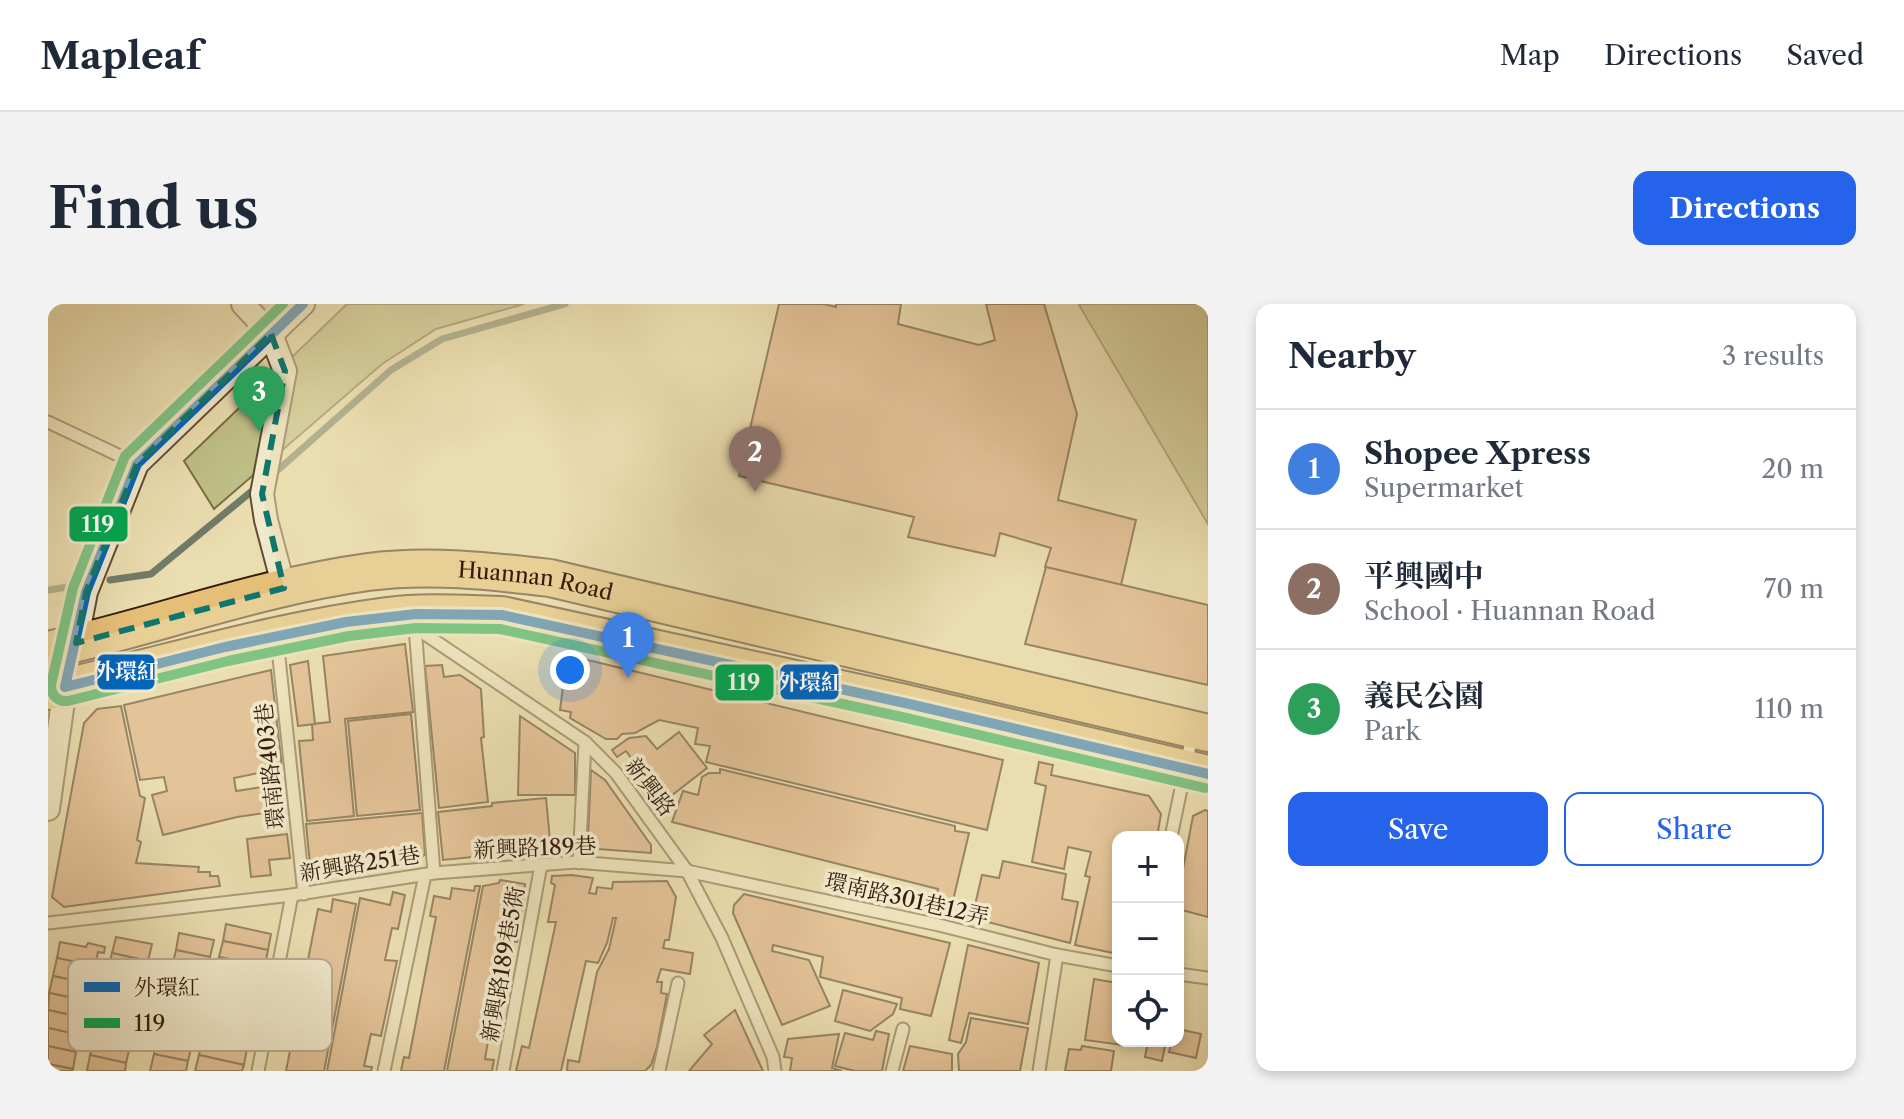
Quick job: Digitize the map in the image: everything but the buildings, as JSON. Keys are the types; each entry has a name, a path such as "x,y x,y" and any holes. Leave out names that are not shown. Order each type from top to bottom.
{"main road":[{"name":"Huannan Road","path":"62,647 284,588 370,572 454,567 550,578 1201,731"},
{"name":"Huannan Road","path":"57,689 276,635 402,621 439,613 502,615 905,703 1197,772"},
{"path":"905,703 911,661"}],"street":[{"path":"243,304 271,334 285,371 262,494 284,588"},
{"path":"62,647 137,464 303,304"},
{"path":"48,809 57,689"}],"lane":[{"path":"48,422 137,464"},
{"name":"新興路","path":"402,621 585,742 616,773 687,871 722,938 773,1057 775,1071"},
{"name":"新興路251巷","path":"48,923 298,894 429,874 402,621"},
{"name":"環南路403巷","path":"276,635 298,894 283,959"},
{"path":"1173,831 1197,772 1201,731"},
{"path":"579,863 585,742"},
{"name":"新興路189巷","path":"429,874 579,863 687,871"},
{"name":"新興路189巷5衖","path":"503,1071 541,865"},
{"name":"環南路301巷12弄","path":"687,871 1112,965"},
{"path":"384,1071 429,874"},
{"path":"1039,1071 1057,955"},
{"path":"1184,975 1208,978"},
{"path":"659,1071 678,983"},
{"path":"892,1071 903,1029"},
{"name":"環南路403巷","path":"258,1071 263,1051"}],"highlighted area":[{"path":"271,334 285,371 262,494 284,588 76,643 86,592 137,464"}],"green space":[{"path":"347,304 524,304 436,329 382,364 214,509 184,461"},
{"path":"1208,304 1208,524 1079,305"}],"waterway":[{"path":"278,470 391,370 442,339 565,304"},
{"path":"110,580 151,574 252,491"},
{"path":"48,590 68,587"}],"transit line":[{"name":"119","path":"283,304 125,456 73,588 51,685 58,699 68,701 228,661 349,636 416,628 500,629 902,717 1205,788"},
{"name":"外環紅","path":"303,304 137,464 86,592 65,687 225,647 346,622 416,614 502,615 905,703 1208,774"}],"place":[{"name":"義民公園","path":"259,432"},
{"name":"平興國中","path":"755,492"},
{"name":"Shopee Xpress","path":"628,678"}]}
